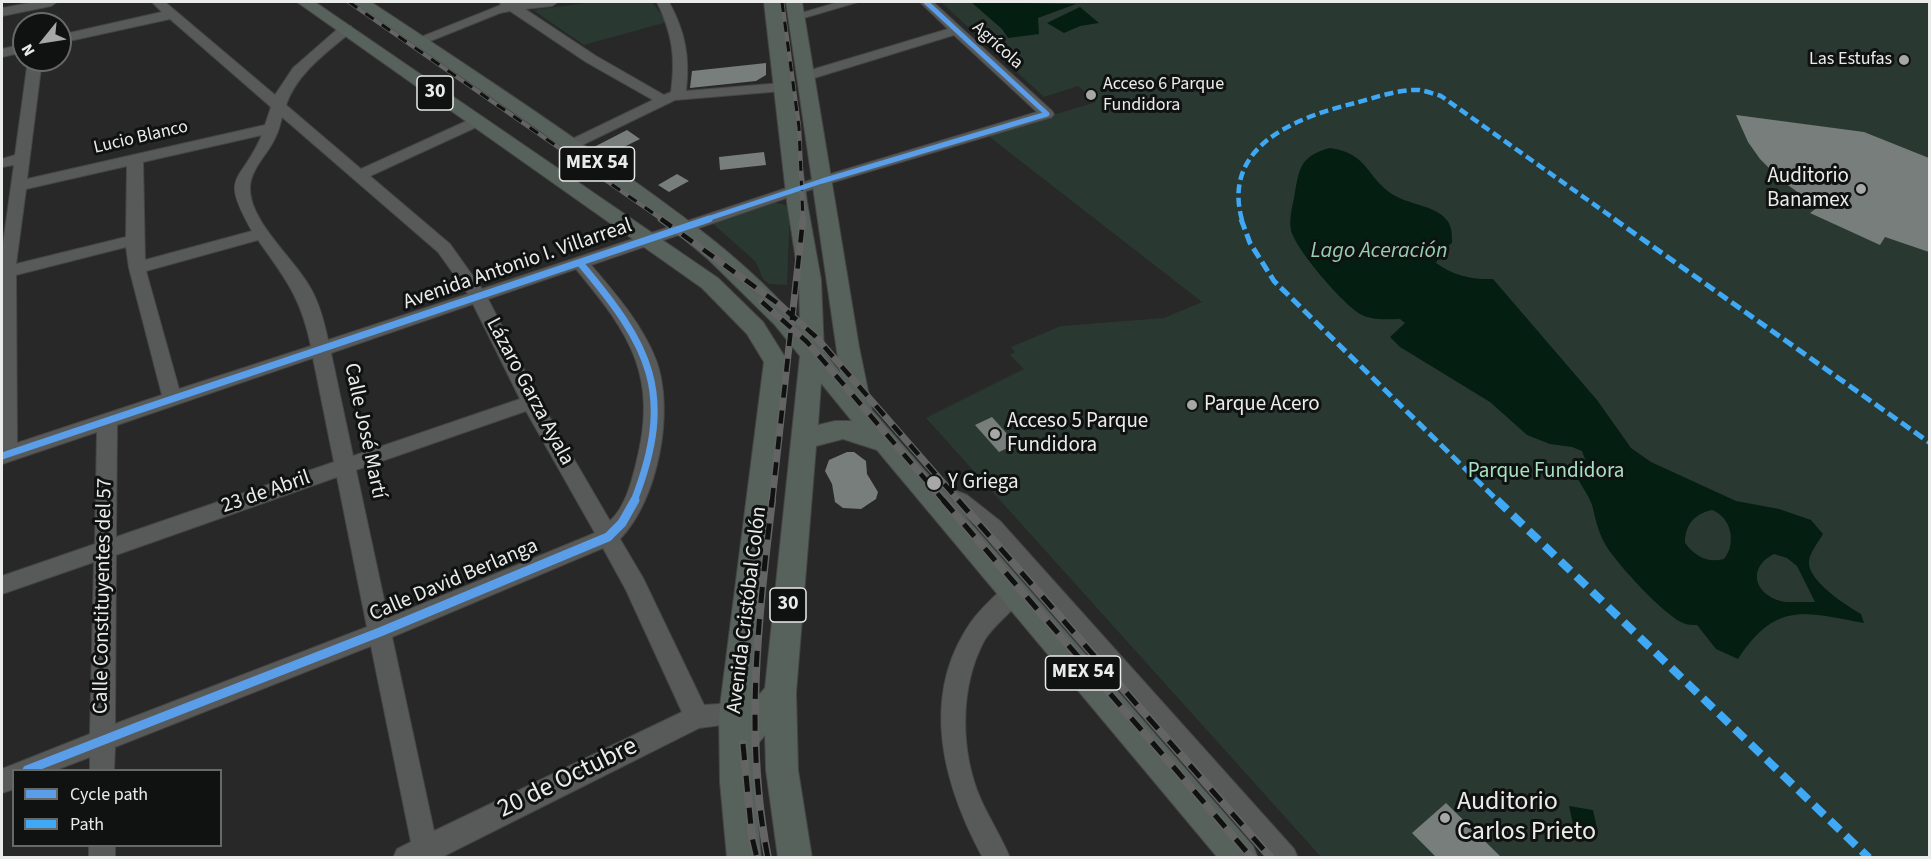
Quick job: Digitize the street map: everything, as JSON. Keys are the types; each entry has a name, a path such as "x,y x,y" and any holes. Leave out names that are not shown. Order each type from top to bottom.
{"main road":[{"name":"30","path":"305,2 647,239"},
{"name":"MEX 54","path":"361,2 571,145 683,227 716,254 766,302 812,352 861,414 926,487 1241,858"},
{"name":"Avenida Cristóbal Colón","path":"772,2 795,190 810,280 812,352 780,693 782,770 795,858"},
{"path":"796,9 850,364 861,414"},
{"name":"Avenida Cristóbal Colón","path":"647,239 710,283 741,311 776,362 735,714 734,748 744,858"},
{"path":"805,440 832,429 843,428 858,431 888,444"},
{"path":"734,748 780,693"}],"street":[{"path":"2,12 51,2"},
{"name":"Lázaro Garza Ayala","path":"158,2 450,254 462,268 531,402 634,585 697,717"},
{"path":"418,41 508,4 552,2"},
{"path":"663,2 677,28 683,55 678,95"},
{"path":"796,9 852,2"},
{"name":"Agrícola","path":"926,2 1047,114"},
{"path":"508,4 591,59 663,100"},
{"path":"72,36 172,14"},
{"name":"Calle José Martí","path":"346,29 298,71 284,90 272,128 243,185 243,201 262,234 307,296 322,350 380,632 420,854"},
{"path":"806,76 958,30"},
{"path":"4,454 3,304 33,72"},
{"path":"571,145 663,100 678,95 782,87"},
{"name":"Avenida Antonio I. Villarreal","path":"4,454 479,298 822,181 1047,114"},
{"path":"358,176 476,122"},
{"name":"Lucio Blanco","path":"19,186 272,128"},
{"path":"2,163 22,158"},
{"path":"135,160 134,240 137,268 172,399"},
{"path":"137,268 262,234"},
{"path":"7,272 134,240"},
{"name":"Calle David Berlanga","path":"32,769 380,632 608,537 620,528 642,484 650,445 653,402 648,364 633,331 615,305 580,264"},
{"name":"23 de Abril","path":"2,585 531,402"},
{"name":"Calle Constituyentes del 57","path":"102,769 107,421"},
{"path":"926,487 960,501 993,527 1285,858"},
{"path":"997,858 967,799 956,755 954,711 961,666 977,631 1014,592"},
{"name":"20 de Octubre","path":"420,854 697,717 735,714"}],"green space":[{"path":"594,2 652,2 667,22 584,45 533,10"},
{"name":"Parque Fundidora","path":"941,2 1929,2 1929,857 1321,857 926,418 1024,369 1010,355 1015,352 1011,347 1061,326 1164,318 1202,302 987,135 1096,102 1078,86 1044,97"},
{"path":"773,202 790,206 787,285 769,284 763,279 756,262 712,223"}],"water":[{"path":"971,2 1076,4 1038,18 1039,34 1008,38 1002,29"},
{"path":"1080,7 1099,23 1080,26 1064,33 1047,23"},
{"name":"Lago Aceración","path":"1330,148 1352,155 1392,194 1444,217 1450,226 1452,243 1441,251 1436,263 1463,276 1493,279 1597,400 1631,448 1651,462 1736,501 1779,509 1811,520 1823,534 1810,556 1811,571 1830,593 1861,614 1864,623 1808,614 1779,619 1765,627 1738,659 1716,649 1697,625 1683,623 1664,610 1630,575 1605,544 1590,501 1575,472 1585,459 1582,451 1550,444 1527,435 1490,402 1400,347 1390,337 1405,323 1400,319 1375,319 1360,314 1343,299 1301,250 1291,230 1297,180 1306,160","holes":["1712,510 1724,518 1730,531 1730,546 1724,559 1702,558 1685,543 1685,537 1692,521 1700,514","1774,554 1787,558 1797,566 1815,602 1777,600 1762,589 1757,575 1759,567"]},
{"path":"1569,806 1593,810 1598,833 1574,829"}],"building":[{"path":"766,63 766,75 756,81 690,88 692,71"},
{"name":"Auditorio Banamex","path":"1736,115 1864,132 1929,158 1929,252 1885,237 1880,245 1810,213 1818,207 1781,180 1760,159 1748,142"},
{"path":"627,130 640,139 622,148 595,151 592,148"},
{"path":"764,152 766,165 720,170 719,157"},
{"path":"677,174 689,181 669,192 658,185"},
{"name":"Acceso 5 Parque Fundidora","path":"992,417 1016,444 999,452 975,425"},
{"path":"847,452 854,452 866,461 867,474 878,492 876,499 861,509 843,508 835,502 832,484 825,471 829,460"},
{"name":"Auditorio Carlos Prieto","path":"1446,803 1502,858 1437,858 1412,833"}],"railway":[{"path":"349,2 663,220"},
{"path":"782,2 799,127 803,219"},
{"path":"661,219 792,316"},
{"path":"792,316 803,219"},
{"path":"762,302 791,328"},
{"path":"791,328 792,316"},
{"path":"792,316 815,336 959,501"},
{"path":"772,501 791,328"},
{"path":"791,328 807,342 944,501"},
{"path":"768,858 761,813 755,724 758,634 772,500"},
{"path":"943,500 1252,858"},
{"path":"958,500 1271,858"},
{"path":"743,744 752,837 757,858"}],"marked path":[{"path":"1869,858 1546,548 1274,281 1254,249 1240,215 1240,186 1244,173 1258,148 1268,138 1280,129 1308,116 1408,91 1419,90 1441,96 1930,443"}],"cycle path":[{"path":"2,456 822,181 1047,114 926,2"},
{"path":"30,769 380,632 608,537 622,523 642,481 652,429 654,403 652,380 647,361 634,334 618,309 580,263"}],"place":[{"name":"Las Estufas","path":"1904,60"},
{"name":"Acceso 6 Parque Fundidora","path":"1091,95"},
{"name":"Auditorio Banamex","path":"1861,189"},
{"name":"Parque Acero","path":"1192,405"},
{"name":"Acceso 5 Parque Fundidora","path":"995,434"},
{"name":"Y Griega","path":"934,483"},
{"name":"Auditorio Carlos Prieto","path":"1445,818"}]}
